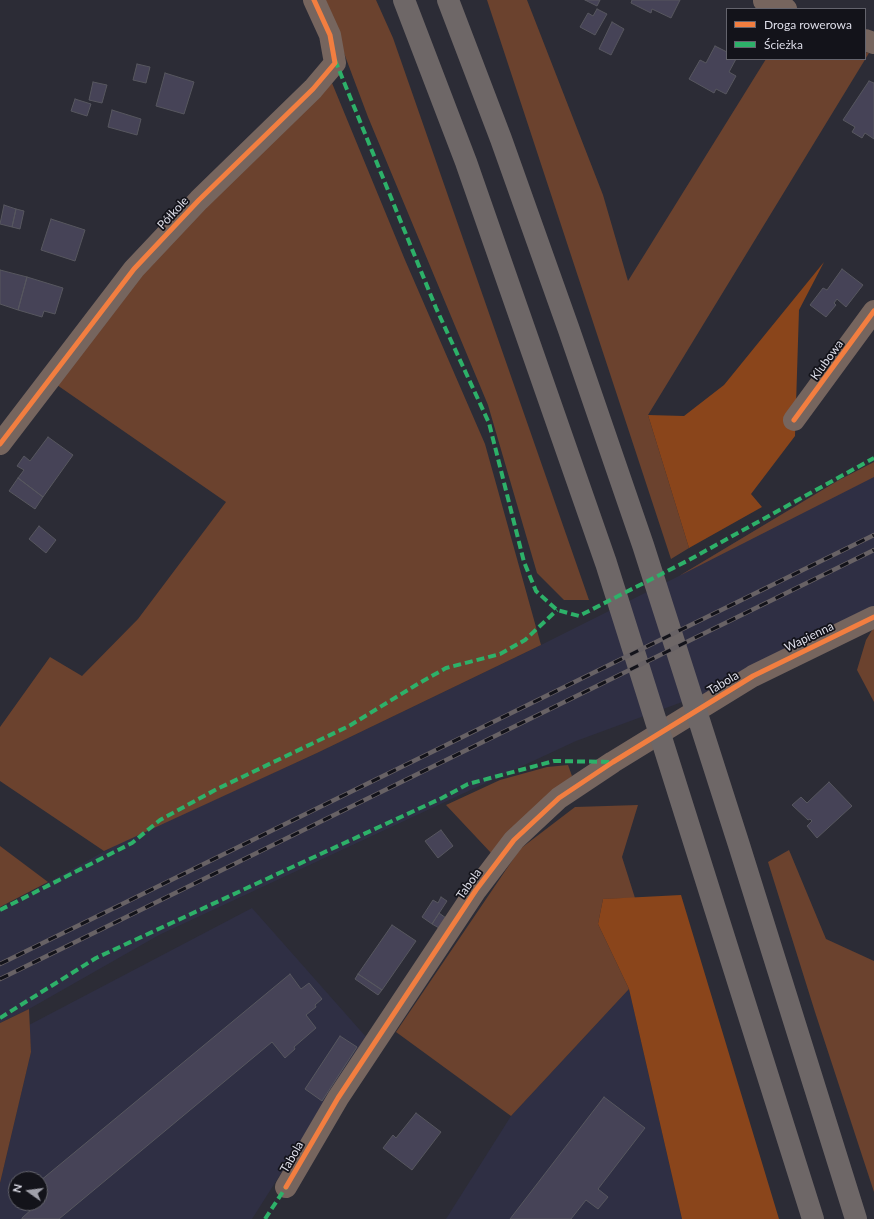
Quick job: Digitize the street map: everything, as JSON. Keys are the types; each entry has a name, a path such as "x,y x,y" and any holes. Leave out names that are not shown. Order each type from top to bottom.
{"highway":[{"path":"404,0 466,162 606,563 812,1219"},
{"path":"448,0 506,153 570,330 643,545 856,1219"}],"street":[{"name":"Półkole","path":"0,444 134,269 199,200 313,89 335,63 330,35 314,0"},
{"path":"764,0 784,8"},
{"name":"Klubowa","path":"794,420 874,311"},
{"name":"Wapienna","path":"754,676 874,617"},
{"name":"Tabola","path":"286,1187 338,1098 476,890 514,840 559,798 613,762 754,676"}],"shaded area":[{"path":"324,0 376,0 393,38 589,600 564,600 537,573 488,405 368,117"},
{"path":"487,0 527,0 603,195 628,281 765,60 865,60 648,415 689,548 671,559"},
{"path":"332,83 405,260 485,444 541,645 317,753 104,851 0,781 0,727 50,657 82,676 138,619 226,502 57,385 131,286 207,201"},
{"path":"824,262 799,310 795,436 751,494 762,507 689,548 648,415 684,416 724,385"},
{"path":"874,462 874,611 704,694 576,741 159,935 29,1009 0,1023 0,909 123,841 317,753 541,645 679,576 839,480"},
{"path":"874,462 874,477 679,576 839,480"},
{"path":"874,627 874,702 857,670 866,640"},
{"path":"568,765 572,776 533,811 492,854 446,805 500,780 547,767"},
{"path":"638,805 622,857 635,898 603,899 598,924 629,989 511,1116 396,1032 520,849 575,807"},
{"path":"0,846 48,882 0,907"},
{"path":"789,850 826,939 874,961 874,1192 768,862"},
{"path":"681,895 779,1219 682,1219 629,989 598,924 603,899"},
{"path":"252,908 367,1038 252,1219 0,1219 0,1183 31,1052 29,1025"},
{"path":"629,989 682,1219 446,1219 511,1116"},
{"path":"29,1009 31,1052 0,1183 0,1023"}],"building":[{"path":"585,0 600,0 597,6"},
{"path":"632,0 680,0 671,18 652,9 651,13 631,3"},
{"path":"597,9 607,14 595,35 580,27 588,13 593,16"},
{"path":"612,22 624,29 611,55 599,49"},
{"path":"715,46 726,52 726,60 735,60 729,72 736,76 726,94 716,89 714,93 689,79 700,60 706,63"},
{"path":"137,64 150,67 146,83 133,80"},
{"path":"165,73 194,82 184,114 156,106"},
{"path":"869,81 874,83 874,139 865,133 862,138 852,132 855,127 843,120"},
{"path":"93,82 107,85 102,103 89,100"},
{"path":"75,99 91,104 87,116 71,111"},
{"path":"112,110 141,119 137,135 108,127"},
{"path":"4,205 16,209 12,227 0,224"},
{"path":"16,209 24,211 20,229 12,227"},
{"path":"51,219 85,230 75,261 41,250"},
{"path":"842,269 863,285 846,307 837,299 834,303 836,305 826,317 810,305 823,288 827,290"},
{"path":"0,270 27,277 18,310 0,304"},
{"path":"27,277 63,288 55,314 44,311 42,317 18,310"},
{"path":"48,437 73,455 43,497 18,478 24,470 17,466 24,456 30,461"},
{"path":"18,478 43,497 35,509 9,491"},
{"path":"39,526 56,540 46,553 29,539"},
{"path":"829,782 852,806 817,838 807,826 812,821 810,819 808,820 792,805 801,797 807,803"},
{"path":"441,830 453,846 438,858 425,841"},
{"path":"441,897 447,901 432,924 422,917 433,900 438,903"},
{"path":"439,913 446,918 439,928 432,924"},
{"path":"392,925 416,941 382,990 358,974"},
{"path":"290,974 301,989 309,983 322,999 315,1005 316,1007 306,1015 316,1028 294,1047 295,1049 285,1058 272,1042 59,1219 22,1219 30,1211 48,1211 48,1174"},
{"path":"358,974 382,990 378,995 355,979"},
{"path":"340,1036 357,1047 322,1101 305,1089"},
{"path":"604,1097 645,1128 598,1189 608,1197 598,1209 586,1200 571,1219 510,1219"},
{"path":"416,1113 441,1132 412,1170 383,1148 393,1135 396,1138"}],"railway":[{"path":"0,964 874,535"},
{"path":"0,979 874,550"}],"marked path":[{"path":"335,60 436,308 489,423 524,562 536,591 557,610 579,616 687,561 874,458"},
{"path":"0,910 132,843 160,820 217,789 349,726 446,668 500,654 525,640 557,610"},
{"path":"0,1018 96,958 442,798 468,784 554,761 613,762"},
{"path":"265,1219 286,1187"}],"cycle path":[{"path":"0,444 134,269 199,200 313,89 335,63 330,35 314,0"},
{"path":"794,420 874,311"},
{"path":"286,1187 338,1098 476,890 514,840 559,798 613,762 753,676 874,617"}]}
